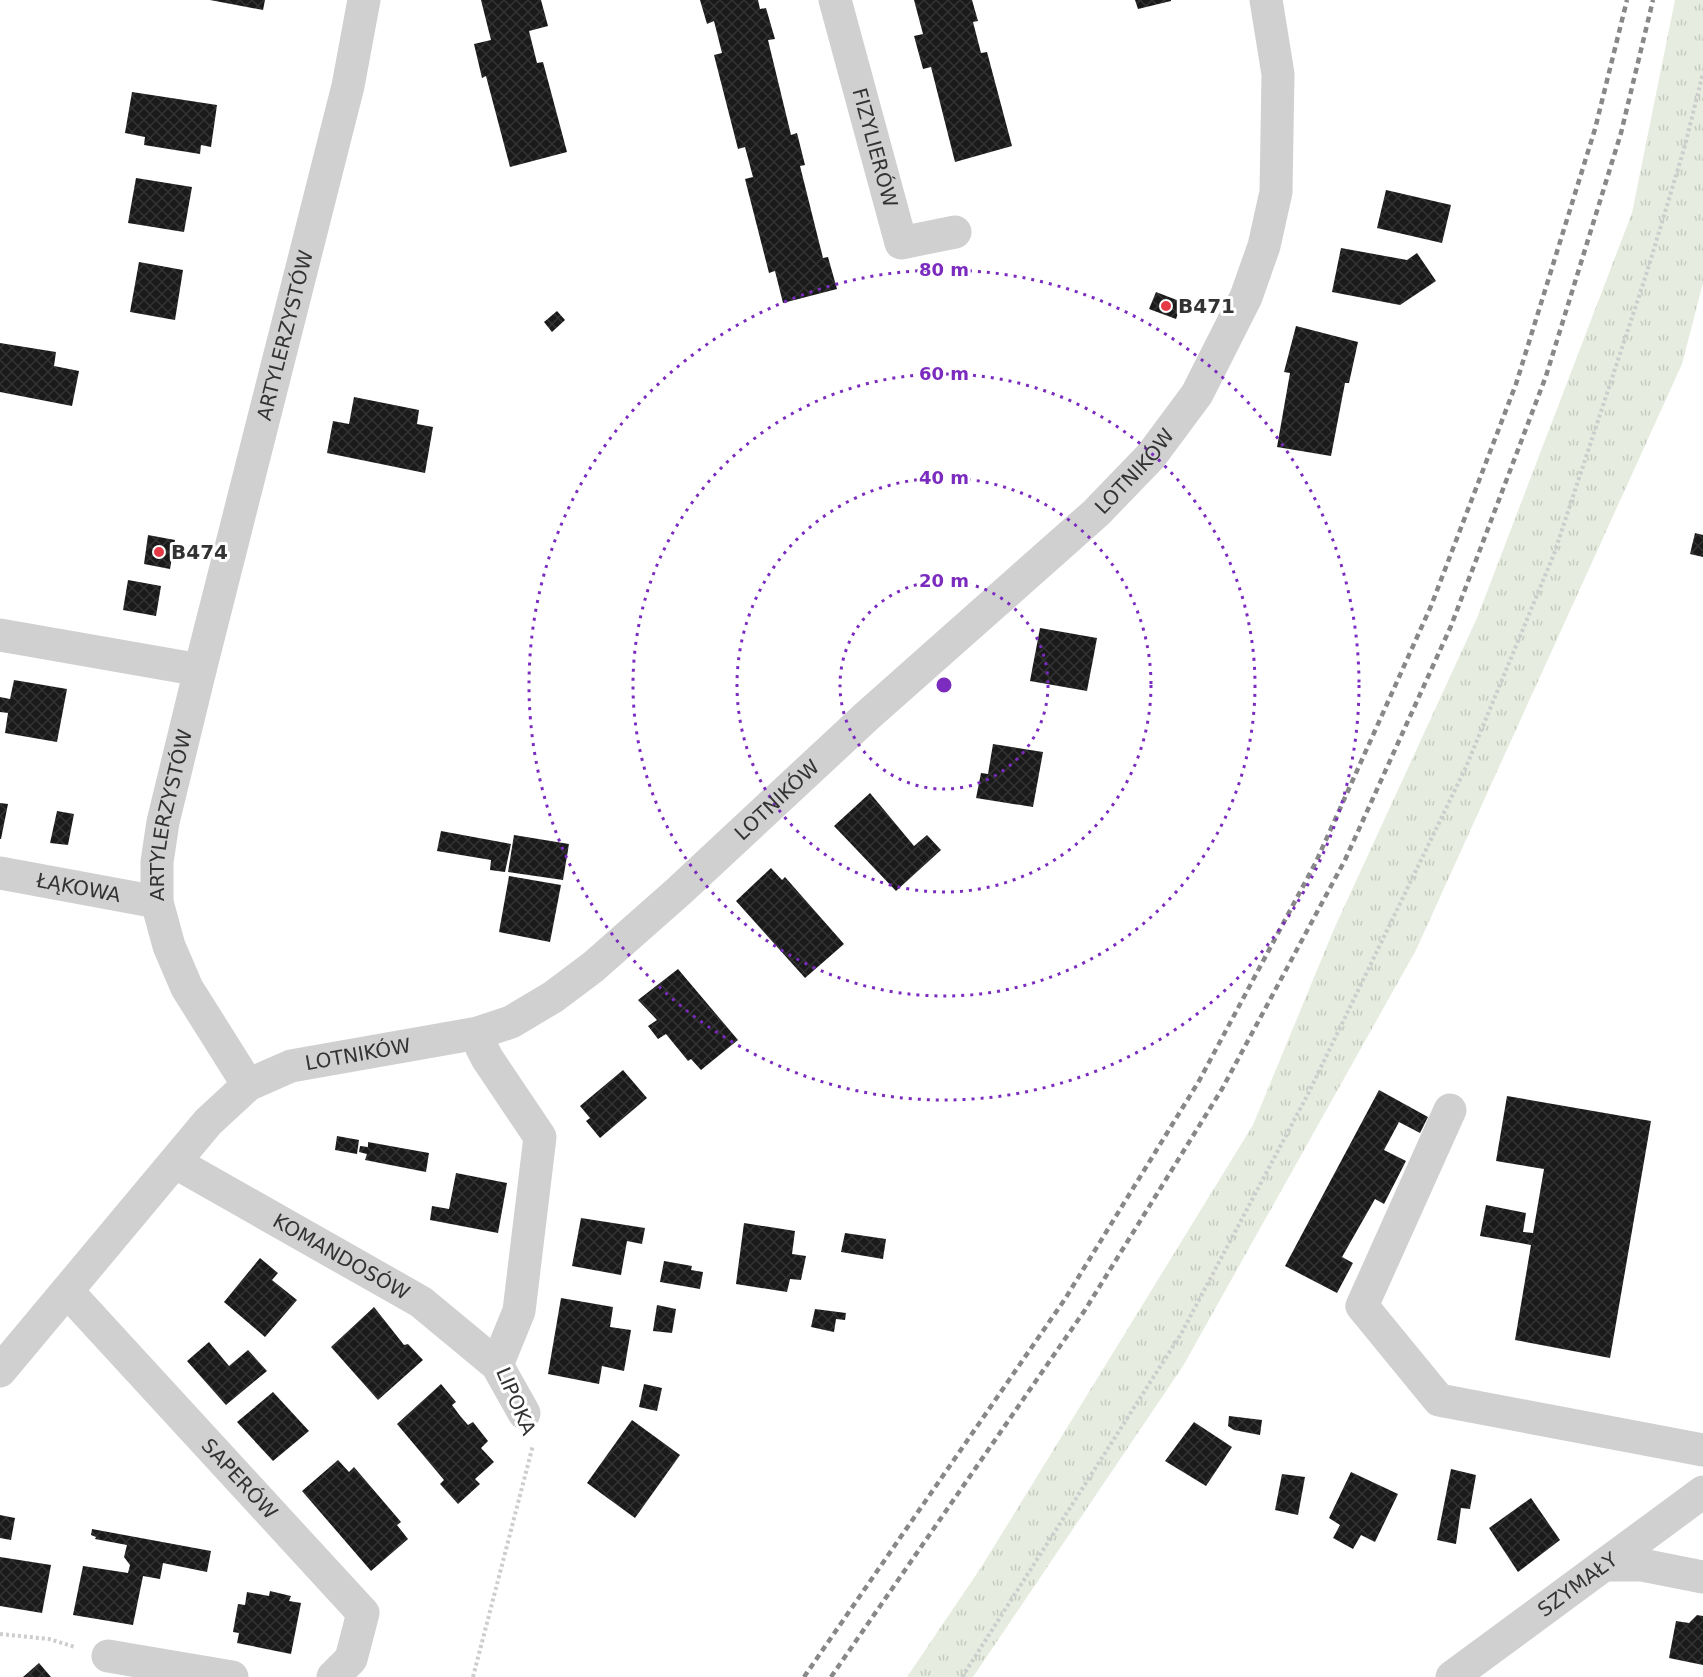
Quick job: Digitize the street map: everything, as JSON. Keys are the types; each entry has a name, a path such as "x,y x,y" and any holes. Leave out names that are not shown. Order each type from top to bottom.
{"street":[{"name":"ARTYLERZYSTÓW","path":"248,1085 187,988 169,946 157,902 157,862 163,822 200,670 348,86 364,0"},
{"name":"FIZYLIERÓW","path":"835,0 901,243 955,232"},
{"name":"LOTNIKÓW","path":"0,1371 208,1122 248,1085 291,1066 478,1033 511,1022 536,1007 593,967 867,716 1096,513 1151,456 1197,394 1246,297 1264,246 1275,192 1278,74 1266,0"},
{"path":"0,635 200,670"},
{"name":"ŁĄKOWA","path":"0,873 157,902"},
{"name":"LIPOKA","path":"478,1033 480,1046 487,1058 540,1137 519,1311 497,1365 524,1413"},
{"path":"1450,1110 1362,1306 1439,1400 1703,1450"},
{"name":"KOMANDOSÓW","path":"176,1163 421,1302 497,1365"},
{"name":"SAPERÓW","path":"68,1292 363,1613 351,1659 333,1677"},
{"name":"SZYMAŁY","path":"1452,1677 1703,1492"},
{"path":"1604,1565 1642,1565 1703,1577"},
{"path":"116,1667 232,1677"}],"path":[{"path":"962,1677 1181,1334 1308,1094 1466,767 1554,554 1647,272 1684,149 1703,73"},
{"name":"LIPOKA","path":"473,1677 534,1439 524,1413"},
{"path":"0,1634 49,1639 116,1667"}],"green space":[{"path":"1675,0 1703,0 1703,283 1682,364 1416,950 1183,1366 973,1677 907,1677 982,1566 1253,1125 1334,929 1477,618 1632,213"}],"building":[{"path":"210,0 265,0 263,10"},
{"path":"481,0 541,0 548,26 529,31 537,63 543,62 567,152 510,167 486,76 482,78 474,44 491,40"},
{"path":"700,0 758,0 760,9 766,8 775,39 768,40 791,135 797,133 805,165 800,166 823,258 828,257 837,289 783,303 775,271 769,273 745,179 753,177 745,147 738,149 714,55 722,53 714,21 707,24"},
{"path":"914,0 972,0 978,21 973,22 981,53 987,52 1012,146 955,162 931,67 923,69 914,36 923,34"},
{"path":"1135,0 1171,0 1171,1 1138,9"},
{"path":"132,92 217,105 211,147 201,145 200,154 144,145 145,137 125,133"},
{"path":"136,178 192,187 184,232 128,223"},
{"path":"1386,190 1451,205 1442,243 1377,228"},
{"path":"1341,248 1407,260 1417,253 1436,281 1400,305 1332,292"},
{"path":"139,262 183,270 175,320 130,312"},
{"name":"B471","path":"1156,292 1182,302 1176,319 1149,309"},
{"path":"557,311 565,320 552,332 544,322"},
{"path":"1296,326 1358,342 1349,383 1345,383 1331,456 1277,447 1290,373 1284,372"},
{"path":"0,343 56,352 54,366 79,371 72,406 0,392"},
{"path":"354,397 419,410 417,424 433,427 425,473 327,453 333,421 349,424"},
{"path":"1695,533 1703,535 1703,557 1690,554"},
{"name":"B474","path":"148,535 175,540 170,569 144,564"},
{"path":"128,580 161,586 156,616 123,610"},
{"path":"1040,628 1097,638 1087,691 1030,681"},
{"path":"14,680 67,689 57,742 5,733 8,713 0,712 0,697 10,699"},
{"path":"993,744 1043,752 1033,807 976,798 981,773 988,774"},
{"path":"870,793 914,846 927,835 941,850 896,891 834,826"},
{"path":"0,803 8,804 1,839 0,839"},
{"path":"57,811 74,814 68,845 50,843"},
{"path":"441,831 511,844 505,872 490,870 491,860 437,851"},
{"path":"514,835 569,844 563,880 508,872"},
{"path":"771,868 782,880 785,877 844,944 805,978 736,901"},
{"path":"509,876 561,885 550,942 499,932"},
{"path":"678,969 738,1040 701,1070 691,1059 688,1061 666,1034 658,1039 648,1026 657,1020 638,1000"},
{"path":"623,1070 647,1098 600,1138 586,1121 590,1118 580,1106"},
{"path":"1379,1090 1428,1117 1420,1133 1399,1122 1384,1150 1406,1161 1384,1204 1375,1199 1342,1257 1353,1263 1337,1293 1285,1266"},
{"path":"1507,1096 1651,1121 1610,1358 1515,1340 1531,1245 1480,1236 1486,1205 1526,1213 1523,1232 1533,1233 1544,1169 1496,1161"},
{"path":"337,1136 359,1140 357,1154 335,1150"},
{"path":"368,1142 429,1153 426,1172 365,1160 367,1154 359,1152 360,1146 368,1147"},
{"path":"456,1173 507,1183 498,1233 430,1220 432,1206 449,1209"},
{"path":"581,1218 645,1228 642,1244 627,1241 621,1275 572,1266"},
{"path":"744,1223 795,1231 792,1254 806,1256 801,1280 790,1279 787,1292 736,1284"},
{"path":"845,1233 886,1239 883,1259 841,1252"},
{"path":"260,1258 278,1273 272,1280 297,1300 265,1337 224,1302"},
{"path":"664,1261 692,1266 691,1270 703,1272 700,1289 660,1282"},
{"path":"561,1298 613,1307 610,1327 631,1330 624,1371 602,1366 599,1384 548,1374"},
{"path":"657,1305 676,1309 672,1333 653,1331"},
{"path":"374,1307 404,1345 408,1344 423,1360 378,1400 331,1347"},
{"path":"815,1309 846,1313 845,1320 836,1319 834,1332 811,1327"},
{"path":"209,1342 229,1366 248,1350 267,1371 226,1405 187,1361"},
{"path":"441,1384 456,1402 452,1405 461,1417 468,1425 473,1422 488,1441 481,1448 494,1462 475,1479 480,1484 458,1504 440,1484 444,1480 397,1424"},
{"path":"644,1384 662,1388 657,1411 639,1407"},
{"path":"273,1392 309,1431 273,1461 237,1422"},
{"path":"1229,1416 1262,1420 1260,1435 1234,1430 1228,1426"},
{"path":"632,1420 680,1455 635,1518 587,1483"},
{"path":"1194,1422 1232,1447 1206,1486 1165,1461"},
{"path":"338,1460 349,1472 354,1467 401,1522 397,1525 408,1539 371,1571 302,1491"},
{"path":"1451,1469 1476,1475 1470,1509 1461,1508 1456,1544 1437,1540"},
{"path":"1351,1472 1398,1494 1375,1542 1361,1535 1353,1549 1333,1538 1340,1525 1329,1518"},
{"path":"1282,1474 1305,1477 1298,1515 1275,1510"},
{"path":"1531,1498 1560,1540 1518,1572 1489,1528"},
{"path":"0,1515 15,1518 11,1540 0,1538"},
{"path":"92,1529 211,1551 207,1572 163,1563 160,1579 143,1576 133,1625 73,1615 83,1566 128,1573 130,1565 124,1557 127,1545 95,1539 96,1537 91,1535"},
{"path":"0,1557 51,1565 42,1613 0,1606"},
{"path":"270,1591 291,1596 289,1601 301,1603 291,1654 237,1643 239,1633 233,1632 238,1604 245,1605 247,1592 269,1596"},
{"path":"1697,1615 1703,1616 1703,1665 1669,1658 1676,1621 1689,1623"},
{"path":"39,1663 51,1677 23,1677"}],"railway":[{"path":"804,1677 1065,1299 1199,1081 1316,862 1431,606 1516,384 1595,129 1627,0"},
{"path":"831,1677 1085,1310 1222,1089 1345,860 1451,626 1546,376 1621,133 1653,0"}],"place":[{"name":"B471","path":"1166,306"},
{"name":"B474","path":"159,552"}]}
